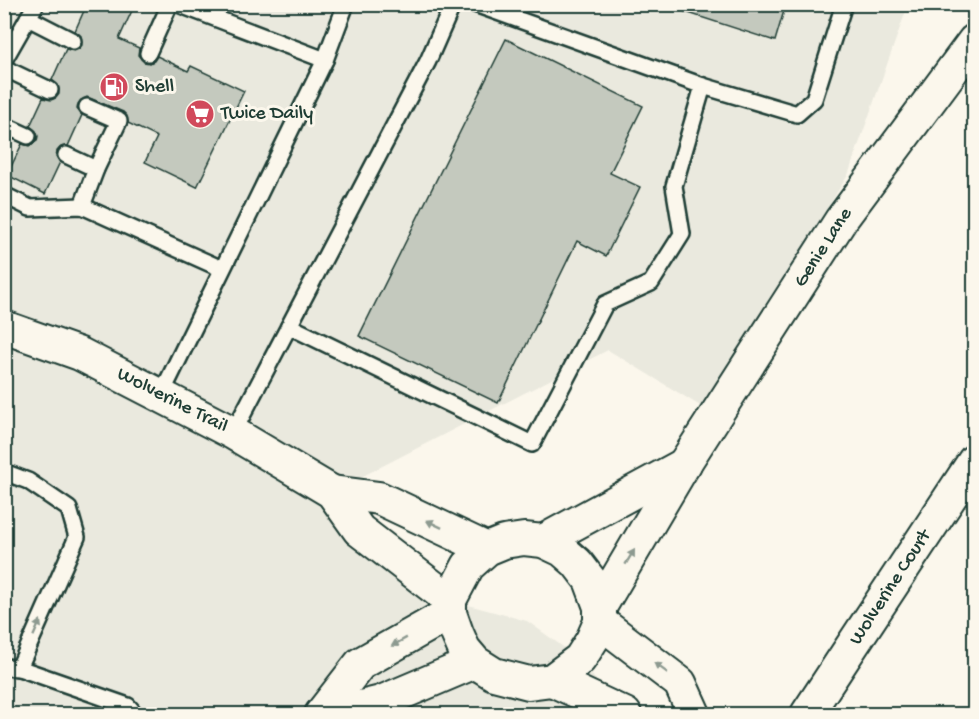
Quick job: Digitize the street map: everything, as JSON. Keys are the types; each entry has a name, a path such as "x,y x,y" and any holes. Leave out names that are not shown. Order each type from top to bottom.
{"street":[{"name":"Genie Lane","path":"600,615 685,463 841,220 975,41"},
{"name":"Wolverine Trail","path":"4,327 80,354 232,433 332,492 379,498 487,549"},
{"name":"Wolverine Court","path":"807,714 975,461"},
{"name":"Genie Lane","path":"543,541 685,463"},
{"name":"Wolverine Trail","path":"332,492 359,530 450,607"},
{"path":"321,714 360,664 450,607 468,566 487,549 504,542 524,539 543,541 562,550 577,563 590,580 600,615 592,640 580,659 552,680 529,683 494,674 475,662 464,649 450,607"},
{"path":"600,615 680,683 694,714"},
{"path":"332,714 381,702 475,662"},
{"path":"552,680 625,714"}],"lane":[{"path":"4,60 36,4"},
{"path":"148,53 170,4"},
{"path":"178,4 325,60"},
{"path":"160,395 325,60 346,4"},
{"path":"232,433 428,62 453,4"},
{"path":"475,4 703,86 798,114 814,99 844,4"},
{"path":"28,18 73,40"},
{"path":"4,68 50,90"},
{"path":"289,327 532,444 605,304 651,283 682,234 674,186 703,86"},
{"path":"82,206 118,121 87,107"},
{"path":"4,125 28,136"},
{"path":"66,155 96,169"},
{"path":"4,195 30,208 82,206 222,269"},
{"path":"4,472 28,481 69,509 77,537 12,668 128,706 135,714"}],"shaded area":[{"path":"4,5 908,5 848,175 702,407 608,350 332,492 450,600 527,621 580,659 601,687 658,714 5,714"}],"building":[{"name":"Shell","path":"87,4 135,4 119,39 139,48 138,55 144,62 150,63 157,56 188,71 191,66 244,91 197,187 145,162 157,137 128,123 127,116 123,112 87,97 78,104 77,109 82,115 68,146 61,147 57,151 56,156 60,162 45,194 7,175 22,144 29,146 37,141 36,131 30,126 43,98 51,100 59,94 58,85 52,80 66,49 74,51 82,45 81,36 75,31"},
{"path":"683,4 786,4 775,41 682,11"},
{"path":"506,39 643,106 610,173 640,187 606,256 577,241 498,403 359,336"}],"place":[{"name":"Shell","path":"114,87"},
{"name":"Twice Daily","path":"200,114"}]}
